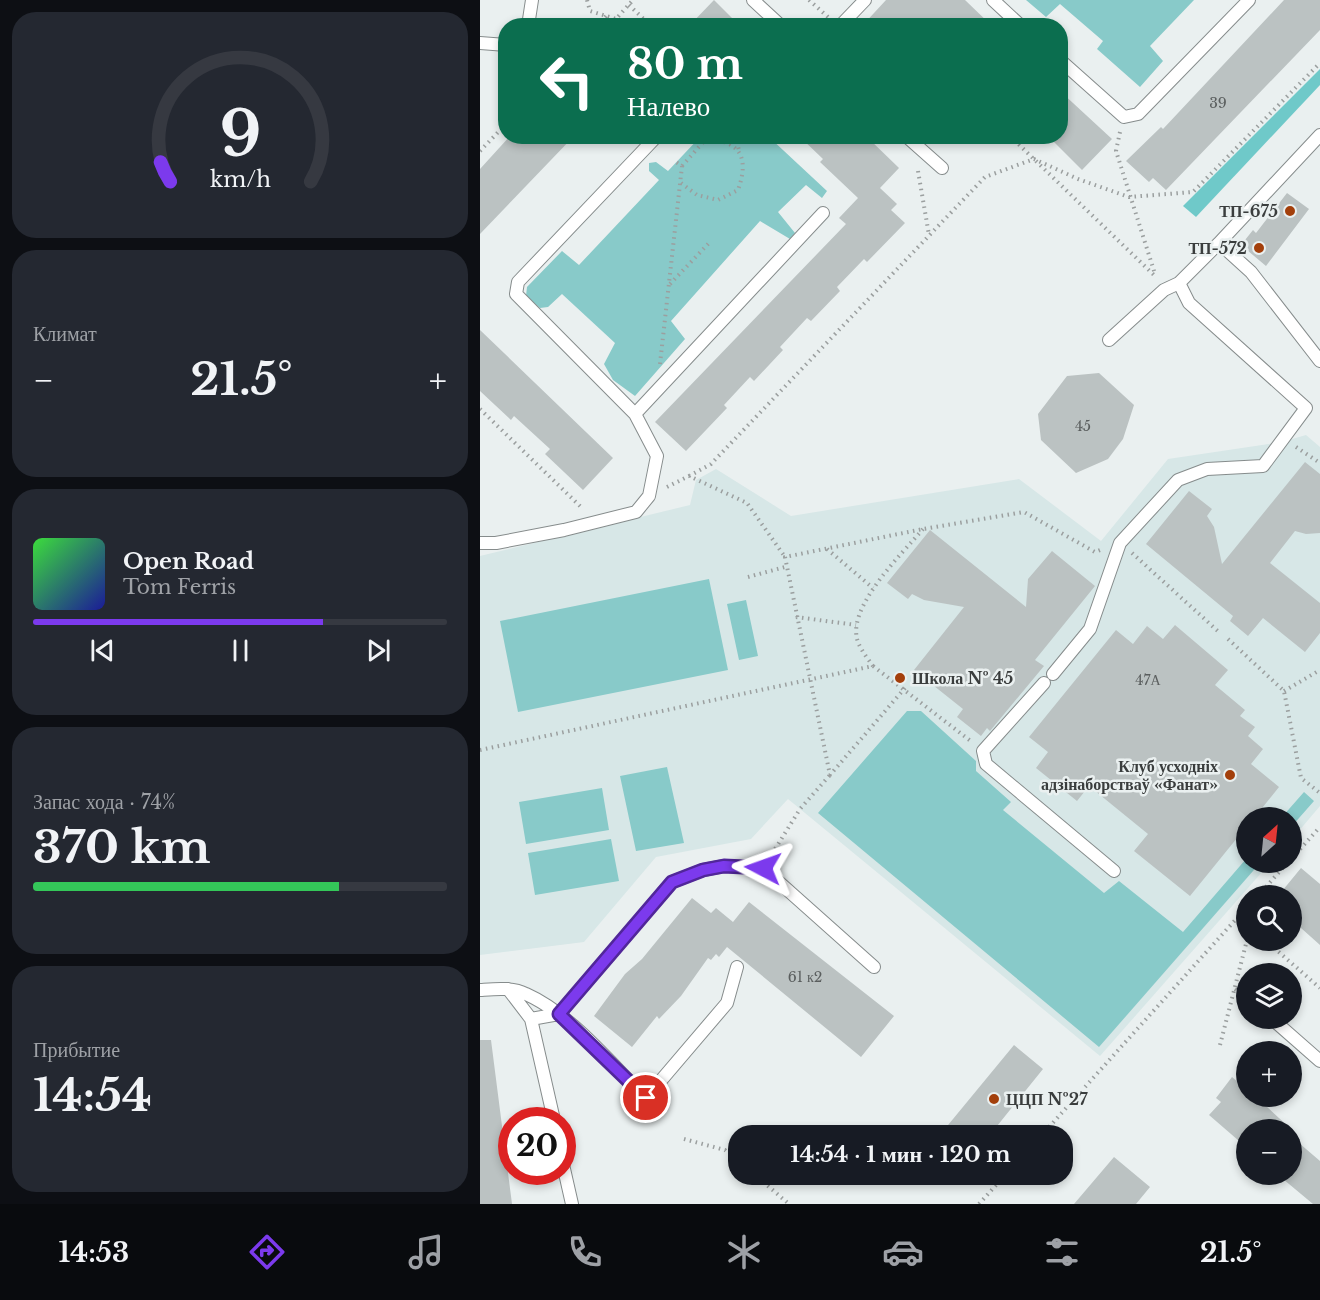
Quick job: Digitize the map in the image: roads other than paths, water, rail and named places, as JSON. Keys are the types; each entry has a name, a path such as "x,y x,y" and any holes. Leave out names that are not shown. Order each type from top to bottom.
{"lane":[{"path":"529,18 532,0"},
{"path":"753,0 772,18"},
{"path":"848,18 865,0"},
{"path":"993,0 1012,18"},
{"path":"1068,67 1124,117 1138,114 1249,0"},
{"path":"480,43 498,44"},
{"path":"1109,340 1164,290 1179,283 1320,135"},
{"path":"480,543 496,543 564,530 636,512 649,496 657,456 635,414 516,294 518,282 649,144"},
{"path":"915,144 942,168"},
{"path":"635,414 823,213"},
{"path":"1219,243 1251,272 1320,361"},
{"path":"1114,871 986,764 984,752 1090,629 1120,543 1178,480 1208,469 1263,466 1306,408 1189,303 1179,283"},
{"path":"531,1018 559,1014 672,882 703,870 724,866 763,868 874,967"},
{"path":"480,990 507,988 525,993 559,1014 646,1098 727,1003 737,967"},
{"path":"507,988 531,1018 551,1107"},
{"path":"1284,1029 1320,1061"},
{"path":"568,1185 572,1204"}],"place":[{"name":"ТП-675","path":"1290,211"},
{"name":"ТП-572","path":"1259,248"},
{"name":"Школа № 45","path":"900,678"},
{"name":"Клуб усходніх адзінаборстваў «Фанат»","path":"1230,775"},
{"name":"ЦЦП №27","path":"994,1099"}]}
